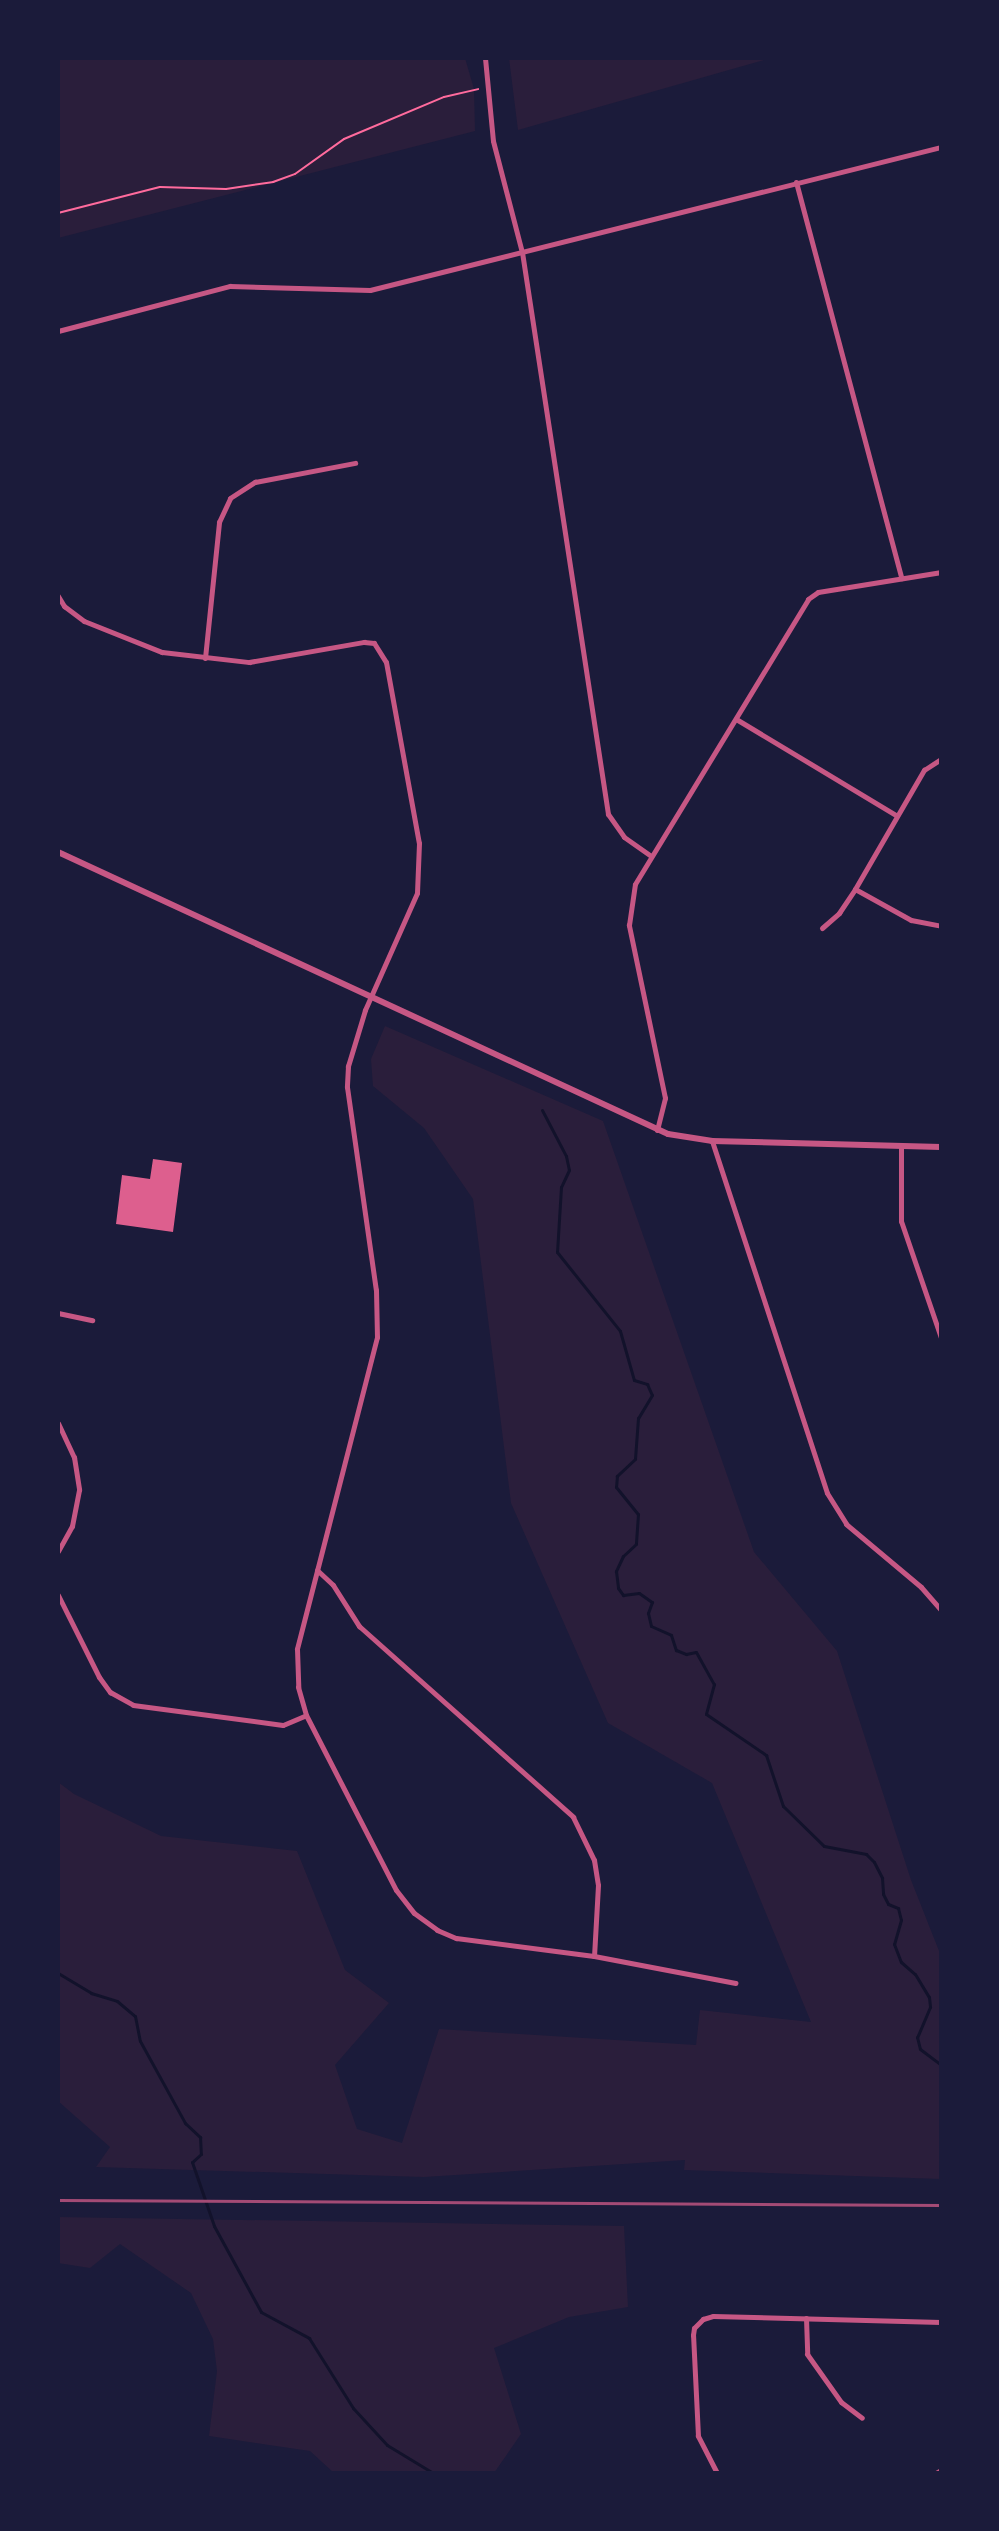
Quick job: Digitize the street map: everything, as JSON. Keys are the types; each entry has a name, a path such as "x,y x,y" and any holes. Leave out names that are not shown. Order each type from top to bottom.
{"street":[{"path":"485,58 493,141 522,252 608,814 624,837 651,856"},
{"path":"58,331 230,286 370,290 941,147"},
{"path":"796,182 901,578"},
{"path":"205,658 219,522 230,498 255,482 355,463"},
{"path":"657,1130 665,1098 629,925 635,884 808,599 818,592 941,572"},
{"path":"58,596 64,606 84,621 162,652 249,662 364,642 374,643 386,662 419,843 417,893 370,997 353,1043 347,1087 376,1290 377,1337 297,1649 298,1687 306,1715 396,1890 414,1913 437,1930 456,1938 594,1956 735,1983"},
{"path":"736,719 896,815"},
{"path":"822,928 839,913 855,889 924,770 941,759"},
{"path":"58,852 657,1130 712,1141 941,1147"},
{"path":"855,889 911,920 941,926"},
{"path":"712,1141 827,1493 846,1524 921,1587 941,1610"},
{"path":"901,1146 901,1221 941,1338"},
{"path":"58,1313 92,1320"},
{"path":"58,1423 74,1457 79,1490 72,1526 58,1551"},
{"path":"317,1570 333,1585 359,1626 573,1817 594,1860 598,1885 594,1956"},
{"path":"58,1595 99,1677 110,1692 133,1705 283,1725 306,1715"},
{"path":"717,2473 698,2436 694,2328 713,2316 941,2322"},
{"path":"806,2318 807,2354 841,2402 862,2418"}],"path":[{"path":"58,213 160,187 226,189 273,182 295,174 344,139 444,97 489,88"}],"shaded area":[{"path":"58,58 465,58 474,89 475,131 58,238"},
{"path":"509,58 771,58 518,130"},
{"path":"385,1026 603,1121 754,1552 837,1651 911,1880 941,1956 941,2179 684,2170 685,2160 424,2177 96,2167 110,2147 58,2101 58,1782 74,1794 161,1836 297,1851 345,1970 389,2003 335,2065 357,2129 402,2143 439,2029 696,2045 700,2010 811,2022 712,1783 608,1723 511,1503 473,1199 424,1128 373,1086 371,1059"},
{"path":"58,2217 624,2226 628,2307 569,2317 494,2348 521,2434 494,2473 334,2473 310,2451 209,2436 217,2371 213,2339 191,2293 120,2244 90,2268 58,2263"}],"building":[{"path":"153,1159 182,1163 173,1232 116,1224 122,1175 150,1179"}],"waterway":[{"path":"542,1110 566,1156 569,1170 561,1187 557,1252 620,1331 634,1380 647,1384 652,1395 638,1418 635,1459 617,1476 616,1487 638,1514 636,1544 623,1556 616,1571 618,1588 623,1595 639,1593 652,1602 648,1613 651,1626 671,1635 676,1650 686,1654 696,1652 714,1684 706,1714 766,1755 783,1806 824,1846 866,1854 874,1862 882,1878 883,1894 888,1904 898,1908 901,1920 894,1944 901,1962 915,1974 929,1997 930,2007 917,2037 920,2049 941,2065"},
{"path":"58,1973 91,1993 117,2001 135,2016 140,2041 185,2123 200,2137 201,2154 192,2162 214,2226 261,2312 309,2338 353,2408 387,2445 433,2473"}],"railway":[{"path":"58,2200 941,2205"}]}
